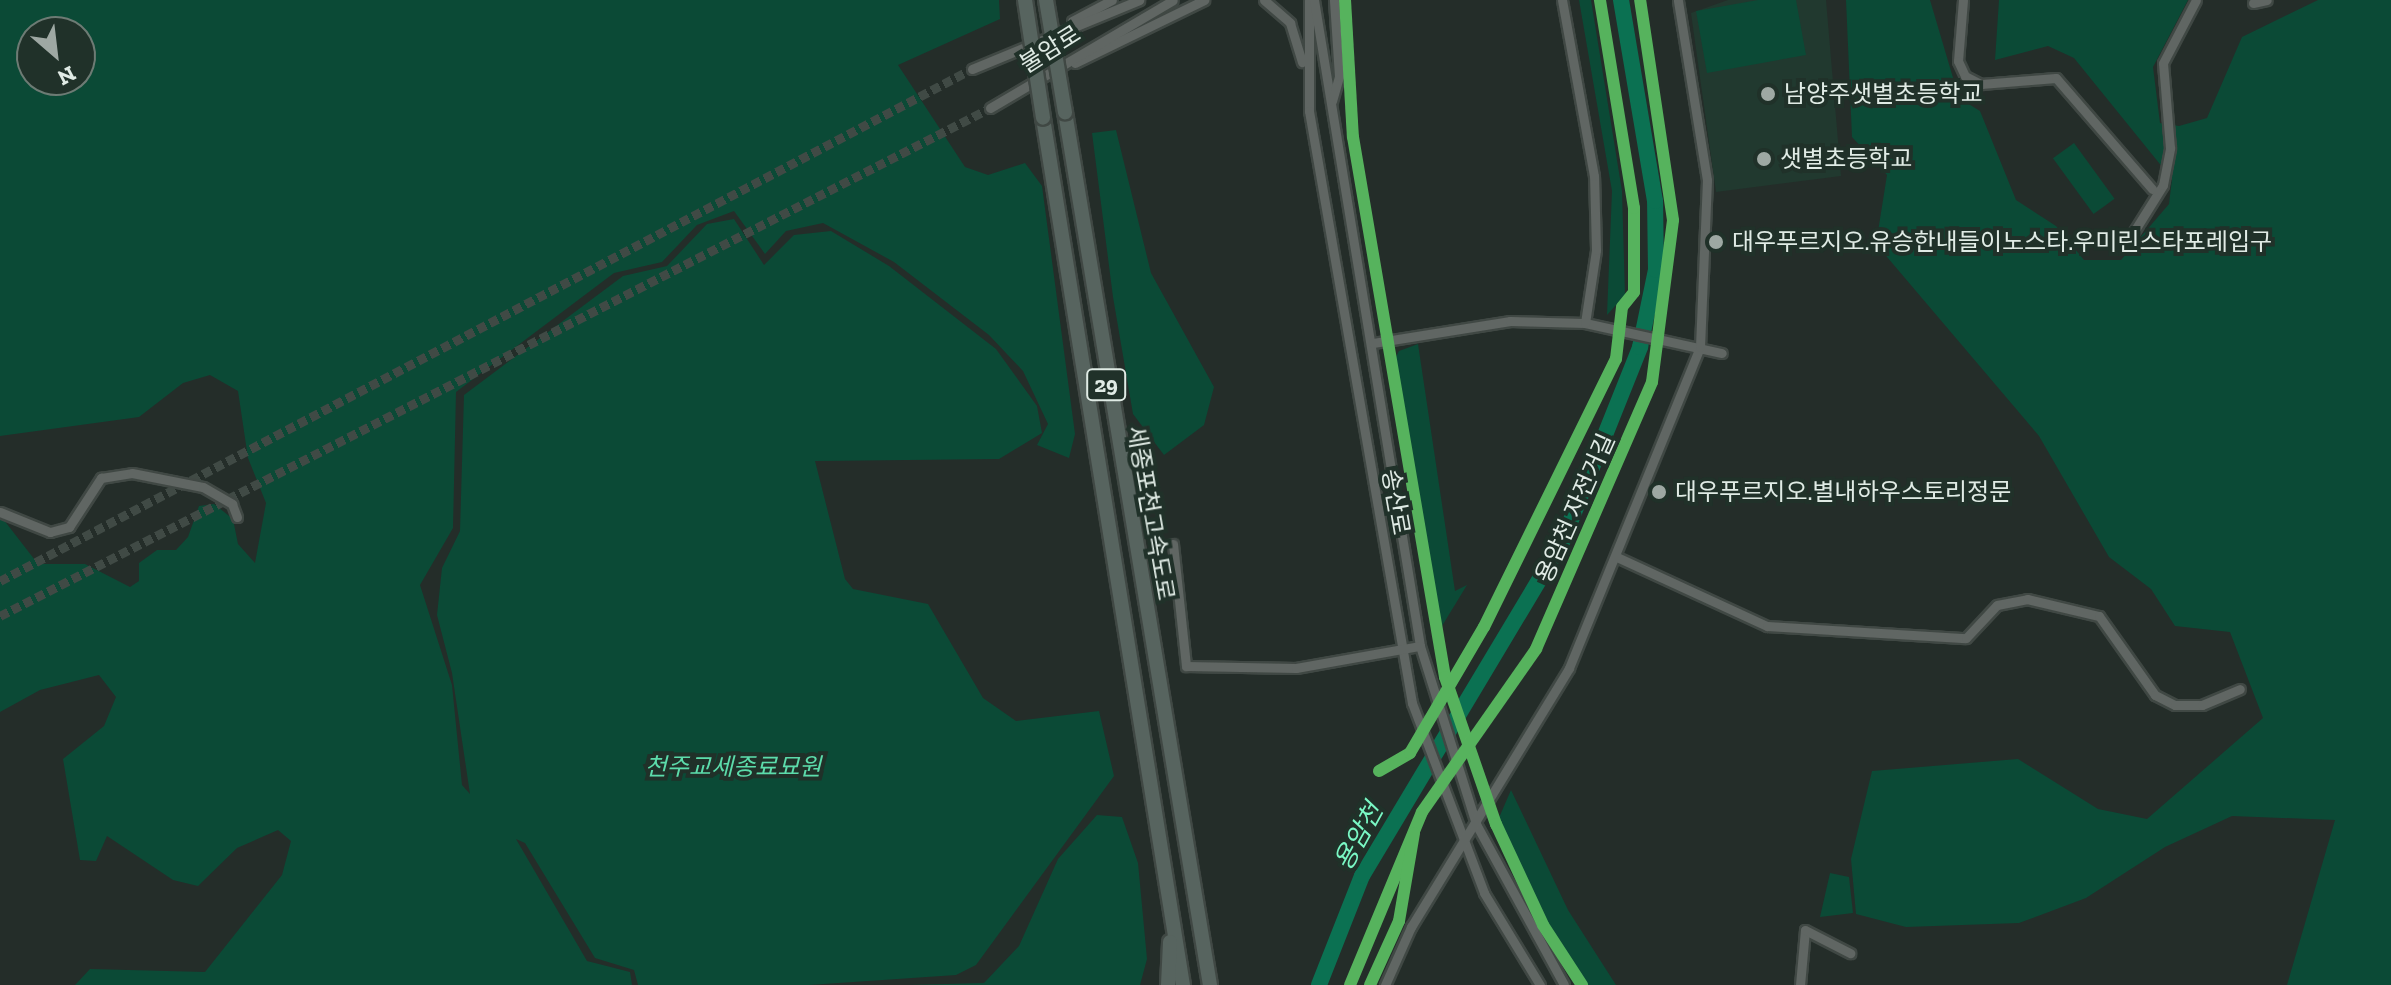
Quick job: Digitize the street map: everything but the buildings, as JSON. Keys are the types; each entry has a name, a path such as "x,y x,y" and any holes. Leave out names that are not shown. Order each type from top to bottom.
{"highway":[{"name":"세종포천고속도로","path":"1025,0 1183,985"},
{"name":"세종포천고속도로","path":"1046,0 1210,985"},
{"path":"1168,985 1172,918"}],"street":[{"path":"1034,42 1112,0"},
{"name":"불암로","path":"972,69 1139,0"},
{"name":"불암로","path":"990,108 1173,0"},
{"path":"1032,84 1204,0"},
{"path":"1264,0 1290,23 1304,67"},
{"name":"송산로","path":"1312,0 1304,67 1412,703 1455,828 1540,985"},
{"name":"송산로","path":"1312,0 1373,343 1420,646 1476,824 1564,985"},
{"path":"1331,104 1339,76 1334,0"},
{"path":"1562,0 1594,176 1596,250 1585,323"},
{"path":"1385,985 1411,927 1556,692 1619,558 1700,347 1707,180 1678,0 1684,0"},
{"path":"1963,0 1958,61 1965,76 1981,84 2056,78 2152,189"},
{"path":"2128,241 2163,185 2170,148 2163,63 2196,0"},
{"path":"2253,3 2267,0"},
{"path":"1373,343 1510,321 1585,323 1722,353"},
{"path":"0,512 50,532 69,527 101,478 132,473 203,487 232,504 237,517"},
{"path":"1173,544 1186,666 1296,668 1420,646"},
{"path":"1619,558 1767,626 1966,638 1997,605 2027,599 2099,616 2155,695 2175,705 2202,705 2240,689"},
{"path":"1800,985 1805,930 1850,953"}],"shaded area":[{"name":"남양주샛별초등학교","path":"1728,0 1826,0 1841,176 1716,192 1691,13"}],"green space":[{"name":"천주교세종료묘원","path":"0,0 999,0 1000,19 898,65 965,167 988,175 1025,163 1042,186 1075,434 1069,458 1037,445 1048,424 1023,371 989,335 894,262 823,223 786,231 765,254 734,211 697,225 662,262 614,273 456,392 453,528 420,585 452,685 462,785 470,794 452,673 437,615 442,568 460,531 464,395 623,276 667,266 707,224 734,219 764,265 794,235 831,231 889,266 996,349 1037,406 1042,433 999,459 815,461 845,579 853,589 928,604 983,698 1016,721 1099,711 1114,776 976,965 956,975 809,985 638,985 634,970 595,958 525,843 516,839 587,961 630,972 632,985 75,985 90,969 205,972 282,875 291,841 278,830 237,848 198,886 173,880 107,836 96,861 80,860 63,759 104,726 116,697 99,675 40,690 0,712 0,515 38,564 85,564 130,587 139,581 139,563 157,550 176,550 188,537 199,506 214,504 233,519 238,544 255,563 266,503 248,458 238,391 210,375 183,383 139,417 0,436"},
{"path":"1579,0 1591,0 1622,191 1625,295 1607,315 1612,191"},
{"path":"1758,0 1796,0 1806,55 1707,73 1696,11"},
{"path":"1846,0 1930,0 1959,98 1980,111 2016,200 2056,226 2084,260 2121,260 2169,204 2172,179 2074,58 2048,46 1995,60 1999,0 2188,0 2153,67 2160,123 2179,126 2207,118 2242,37 2318,0 2391,0 2391,985 2287,985 2335,820 2232,816 2165,847 2086,898 2019,923 1906,927 1856,914 1851,859 1872,771 2018,759 2098,809 2147,819 2263,718 2230,632 2175,626 2151,589 2109,557 2039,436 1876,244 1887,175 1852,137"},
{"path":"1116,130 1151,273 1214,387 1204,425 1164,455 1133,414 1113,297 1092,133"},
{"path":"2074,143 2115,199 2094,214 2053,158"},
{"path":"1418,344 1455,591 1467,585 1442,626 1393,362 1399,351"},
{"path":"1511,790 1568,910 1616,985 1586,985 1538,906 1498,820"},
{"path":"1097,815 1122,817 1138,863 1147,959 1140,985 907,985 984,983 1019,946 1058,859"},
{"path":"1830,873 1849,877 1853,913 1820,917"}],"waterway":[{"name":"용암천","path":"1319,985 1362,876 1563,540 1640,347 1656,270 1655,201 1621,0"}],"tunnel":[{"path":"0,581 972,69"},
{"path":"0,616 990,108"}],"cycle path":[{"path":"1345,0 1353,137 1445,677 1496,824 1543,925 1582,985"},
{"name":"용암천 자전거길","path":"1379,771 1410,753 1484,627 1616,359 1622,307 1634,292 1634,208 1600,0"},
{"name":"용암천 자전거길","path":"1350,985 1422,812 1536,649 1652,382 1673,220 1640,0"},
{"path":"1370,985 1399,921 1414,833"}],"place":[{"name":"남양주샛별초등학교","path":"1768,94"},
{"name":"샛별초등학교","path":"1764,159"},
{"name":"대우푸르지오.유승한내들이노스타.우미린스타포레입구","path":"1716,242"},
{"name":"대우푸르지오.별내하우스토리정문","path":"1659,492"}]}
